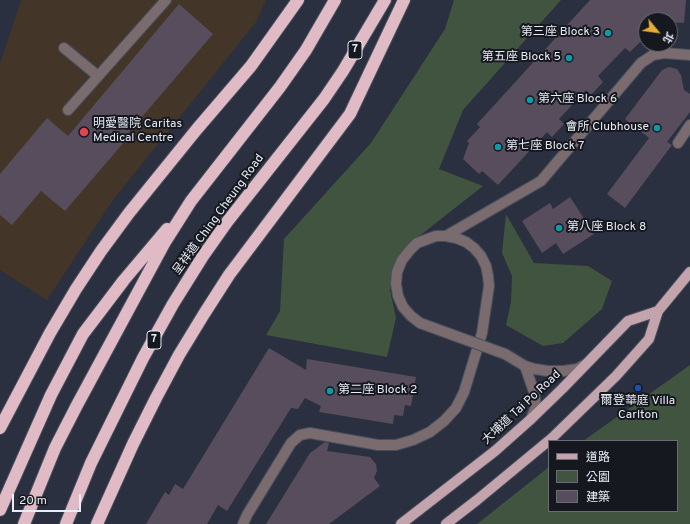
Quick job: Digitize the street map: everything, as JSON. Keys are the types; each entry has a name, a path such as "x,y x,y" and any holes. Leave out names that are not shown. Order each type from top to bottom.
{"highway":[{"path":"0,428 50,333 101,251 197,129 251,66 298,0"},
{"path":"0,510 51,395 83,334 124,280 191,201 280,87 306,50 335,0"},
{"name":"呈祥道 Ching Cheung Road","path":"66,524 91,463 143,358 173,304 203,256 227,222 324,99 343,71 385,0"},
{"path":"97,524 133,444 179,355 229,275 350,114 404,0"},
{"path":"24,524 56,448 92,375 158,255 191,201"}],"main road":[{"path":"550,440 616,376 649,340 658,311 690,272"},
{"name":"大埔道 Tai Po Road","path":"401,524 495,451 531,419 628,321 658,311"},
{"path":"446,524 548,441"}],"lane":[{"path":"68,110 166,0"},
{"path":"64,48 98,76"},
{"path":"446,236 541,181 641,63 653,55 664,53 690,55"},
{"path":"678,143 690,125"},
{"path":"243,524 291,443 300,435 310,433 378,445 396,444 413,440 430,432 444,421 456,408 464,392 482,333 488,286 486,266 481,256 474,248 466,242 456,238 436,236 417,243 402,260 396,284 398,296 403,307 420,323 505,354 525,366 542,370 563,371 577,369 589,362"},
{"path":"525,366 534,392 536,406 531,419"}],"shaded area":[{"name":"明愛醫院 Caritas Medical Centre","path":"21,0 266,0 256,22 113,200 47,300 0,270 0,64"}],"green space":[{"path":"454,0 561,0 463,110 439,169 483,186 413,241 399,259 390,290 396,318 387,357 266,335 280,311 284,239 371,143 445,29"},
{"path":"506,214 534,263 588,266 612,281 602,309 563,343 543,346 506,325 511,302 512,276 502,253"},
{"path":"690,365 690,524 477,524 548,468 548,512 678,512 678,440 584,440"}],"building":[{"path":"590,0 686,0 684,23 678,23 678,12 638,12 638,44 630,52 625,48 598,76 603,82 591,95 586,90 559,119 564,124 552,137 547,132 498,185 482,171 479,174 463,159 469,143 467,141 480,127 477,124"},
{"path":"179,4 213,34 129,132 131,134 65,211 41,191 12,225 0,215 0,174 47,118 68,136"},
{"name":"會所 Clubhouse","path":"669,67 677,69 681,75 684,90 690,94 690,112 667,142 672,145 625,208 607,194 649,138 625,119 662,70"},
{"name":"第八座 Block 8","path":"570,197 594,234 563,254 556,243 542,253 522,221 550,203 553,209"},
{"path":"269,348 306,370 307,359 416,377 411,406 405,405 403,416 394,415 393,424 319,412 321,406 305,398 298,409 291,408 227,511 218,505 207,524 146,524 165,492 169,495 175,484 183,489"},
{"path":"325,442 329,443 327,451 370,457 376,464 377,471 374,478 380,486 329,524 266,524 310,453"}],"place":[{"name":"第三座 Block 3","path":"608,33"},
{"name":"第五座 Block 5","path":"569,58"},
{"name":"第六座 Block 6","path":"530,100"},
{"name":"會所 Clubhouse","path":"657,128"},
{"name":"明愛醫院 Caritas Medical Centre","path":"84,132"},
{"name":"第七座 Block 7","path":"498,147"},
{"name":"第八座 Block 8","path":"559,228"},
{"name":"爾登華庭 Villa Carlton","path":"638,388"},
{"name":"第二座 Block 2","path":"330,391"}]}
